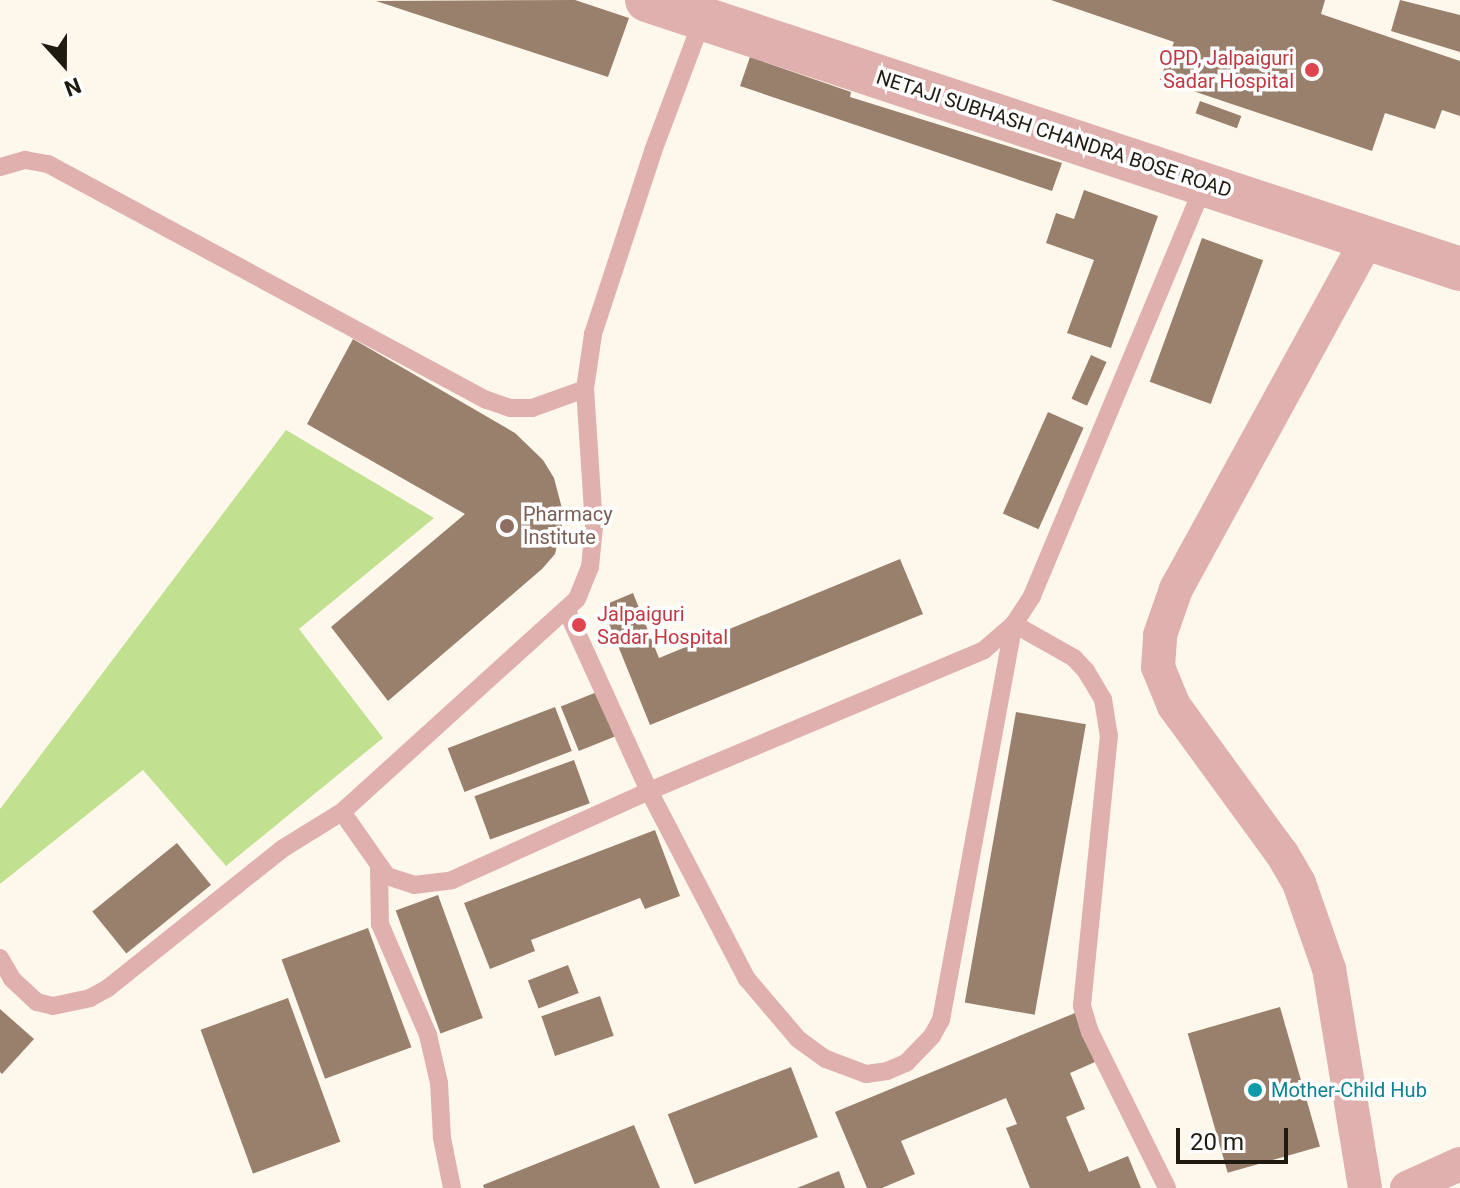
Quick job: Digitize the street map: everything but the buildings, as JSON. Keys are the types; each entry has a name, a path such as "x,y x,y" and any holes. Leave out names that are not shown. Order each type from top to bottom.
{"street":[{"name":"NETAJI SUBHASH CHANDRA BOSE ROAD","path":"647,0 720,9 1460,239"},
{"name":"NETAJI SUBHASH CHANDRA BOSE ROAD","path":"720,9 1204,184 1460,269"},
{"path":"1365,1188 1329,969 1299,883 1174,706 1158,667 1160,635 1176,589 1368,238"},
{"path":"1407,1188 1460,1164"}],"lane":[{"path":"0,958 12,979 37,1002 53,1006 90,998 108,988 282,849 342,812 567,611 584,582 593,548 585,389 593,334 653,151 720,9"},
{"path":"0,167 25,160 48,164 487,400 510,408 532,408 585,389"},
{"path":"342,812 387,876 414,885 452,880 649,791 971,657 1014,624 1032,596 1204,184"},
{"path":"567,611 649,791 723,938 771,1011 798,1039 826,1059 866,1074 887,1071 919,1051 941,1020 1014,624"},
{"path":"1014,624 1074,658 1096,685 1105,707 1109,735 1106,783 1082,1006 1090,1032 1167,1188"},
{"path":"379,868 380,924 428,1035 439,1083 442,1138 452,1188"}],"green space":[{"path":"286,430 434,518 299,629 383,738 226,866 143,770 0,884 0,809"}],"place":[{"name":"OPD, Jalpaiguri Sadar Hospital","path":"1312,70"},
{"name":"Pharmacy Institute","path":"507,526"},
{"name":"Jalpaiguri Sadar Hospital","path":"579,625"},
{"name":"Mother-Child Hub","path":"1255,1090"}]}
